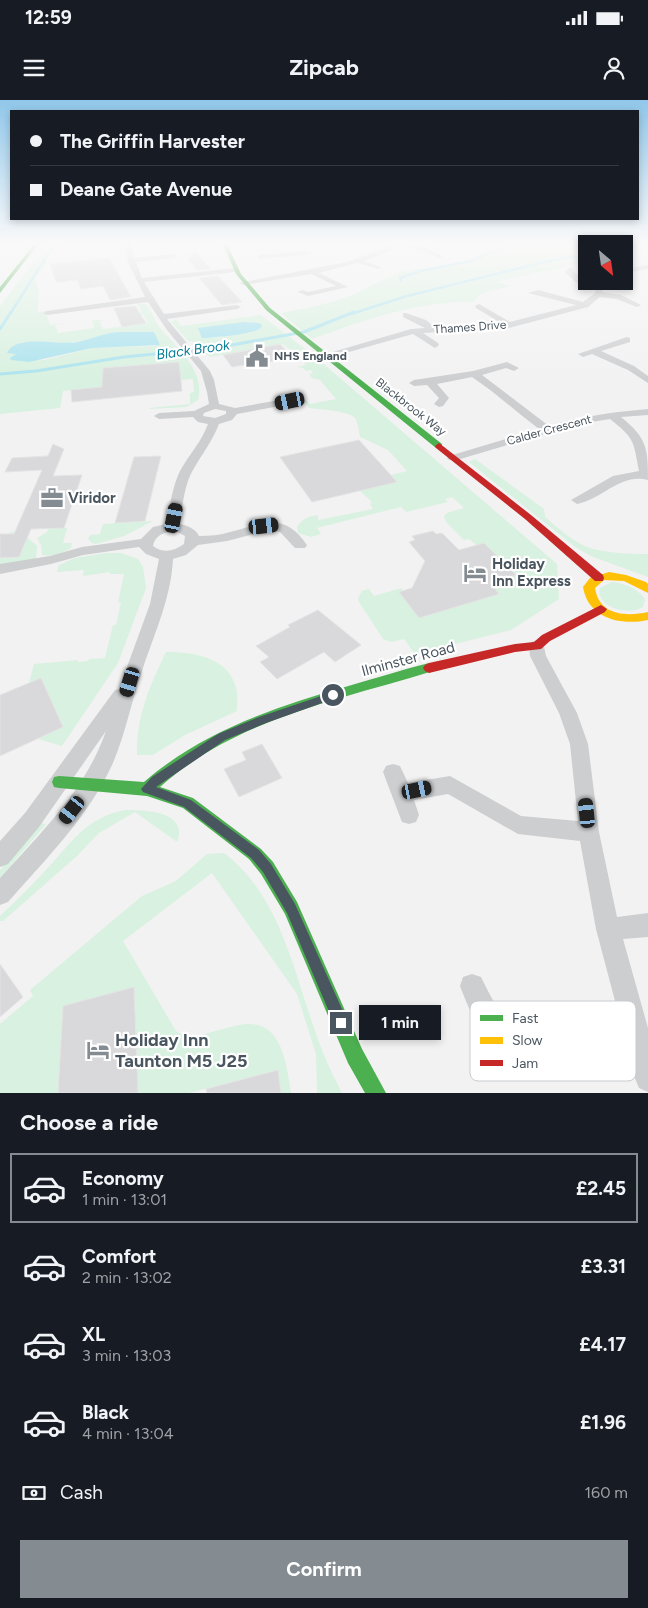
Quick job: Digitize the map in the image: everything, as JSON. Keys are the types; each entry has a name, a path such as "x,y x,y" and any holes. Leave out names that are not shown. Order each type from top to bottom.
{"main road":[{"name":"Blackbrook Way","path":"248,288 277,317 324,356 528,517 599,578"},
{"path":"648,589 642,584 622,577 599,578 589,587 588,594 601,610 623,618 635,619 648,616"},
{"name":"Ilminster Road","path":"147,789 156,780 221,737 262,720 318,700 419,670 515,648 537,646 546,638 601,610"},
{"path":"59,782 147,789 188,803 255,854 267,868 291,908 355,1056 376,1093"}],"street":[{"path":"145,288 163,318 202,364 212,384 214,406"},
{"path":"306,294 345,288"},
{"name":"Thames Drive","path":"324,356 414,331 510,325 585,305 598,290"},
{"path":"605,290 613,296 636,303"},
{"path":"536,291 585,305"},
{"path":"47,313 151,299"},
{"path":"163,318 237,307"},
{"path":"484,307 510,325"},
{"path":"410,319 428,325 432,329"},
{"path":"414,331 434,341"},
{"path":"583,354 627,343"},
{"path":"593,351 631,368 648,380"},
{"path":"414,382 430,382 474,374 512,364"},
{"path":"474,374 499,391 512,404 546,429"},
{"path":"430,382 446,400"},
{"path":"197,414 204,420 214,422 229,417 232,412 296,400"},
{"path":"159,416 197,414 202,409 214,406 226,407 232,412"},
{"name":"Calder Crescent","path":"453,458 546,429 594,417 648,412"},
{"path":"587,500 616,480 628,476 647,475 639,443 633,432 612,415"},
{"path":"172,527 182,481 206,441 214,422"},
{"path":"193,541 222,538 274,525 288,530 300,545"},
{"path":"172,527 188,531 192,535 193,541 187,549 181,553 166,556 150,552 146,548 146,542 152,534 172,527"},
{"path":"0,569 51,560 82,551 146,542"},
{"path":"0,894 52,835 91,785 113,738 164,578 166,556"},
{"path":"537,646 538,656 568,712 579,744 589,832 608,929 628,1001"},
{"path":"0,857 32,820 130,682"},
{"path":"393,772 409,815"},
{"path":"402,793 450,785 518,825 589,832"},
{"path":"608,929 648,925"},
{"path":"472,986 478,1001"},
{"path":"636,1031 646,1071"}],"green space":[{"path":"13,288 38,288 38,312 46,311 50,325 69,322 55,325 58,333 94,328 92,320 105,320 99,321 103,329 148,323 143,315 136,316 131,314 142,312 137,303 145,304 159,327 188,360 198,379 198,400 186,407 149,409 190,404 190,393 194,392 193,379 181,380 178,362 103,368 102,387 63,391 60,408 0,414 0,306","holes":["119,332 154,332 155,346 92,348 44,360 10,358 16,356 28,342 70,343"]},
{"path":"365,288 502,288 480,294 474,302 412,308 351,325 312,339 281,313 341,299"},
{"path":"261,315 313,355 557,564 559,599 511,630 415,654 404,639 391,642 383,639 359,602 358,598 362,591 369,589 374,596 401,588 403,591 399,592 419,618 499,594 490,583 516,575 484,543 476,545 469,539 464,540 446,522 444,516 447,513 464,508 452,497 445,499 448,502 406,512 401,507 317,528 321,534 311,537 298,533 297,527 299,524 311,516 318,515 318,520 373,509 370,504 372,502 360,491 397,482 391,475 407,471 388,450 360,437 357,422 352,416 309,408 304,401 306,400 310,404 336,399 320,380 312,378 309,374 313,373 311,370 306,371 303,368 297,367 306,365 300,358 272,362 270,360 292,357 289,353 293,352 282,344 211,357 203,353 192,341 189,342 171,322 176,319 181,326","holes":["253,322 251,333 235,333 218,338 202,337 208,328 211,327"]},
{"path":"475,459 544,509 545,517 578,542 590,548 604,551 648,554 648,577 593,557 575,547 469,462"},
{"path":"153,521 124,536 96,544 88,539 90,535 100,534 103,524"},
{"path":"49,528 67,528 63,543 72,543 71,548 57,554 42,555 41,545 37,538 47,532"},
{"path":"10,532 25,536 37,546 36,559 0,565 0,558 19,557 27,538 8,538"},
{"path":"107,553 121,553 138,559 143,567 146,588 118,663 62,746 38,739 63,727 41,679 29,683 34,664 78,660 78,662 105,658 113,625 116,625 121,602 118,602 124,574 110,574 110,572 83,576 84,570 57,572 59,565 75,558"},
{"path":"612,582 626,585 643,596 645,600 643,607 630,611 622,610 603,601 600,595 600,588"},
{"path":"166,652 198,655 218,663 226,669 236,688 237,711 185,735 153,755 137,755 137,741 145,702"},
{"path":"125,810 153,812 171,818 177,824 179,832 177,842 135,812 99,833 77,856 3,921 0,921 0,916 88,826 99,819"},
{"path":"41,823 46,824 0,878 0,870"},
{"path":"224,853 245,872 262,895 276,920 287,946 314,1029 330,1070 342,1093 317,1093 316,1054 297,994 212,873 123,941 176,1031 188,1038 249,1024 260,1026 269,1031 276,1039 285,1060 291,1093 281,1093 278,1070 189,1093 138,1093 134,987 63,1006 58,1093 0,1093 0,1024 33,996 30,990 142,896 176,881 207,854"}],"water":[{"path":"244,322 262,325 261,328 250,332 207,338 202,338 198,328"},
{"path":"119,332 154,332 160,345 92,348 29,362 11,360 10,358 16,354 7,353 19,343 69,343"}],"building":[{"path":"104,288 126,288 131,297 110,300"},
{"path":"208,288 229,288 242,302 222,305"},
{"path":"135,306 146,323 122,327 114,308"},
{"name":"NHS England","path":"280,344 292,357 257,365 255,363 232,367 223,355"},
{"path":"179,362 182,391 72,402 71,390 102,387 103,368"},
{"path":"359,440 397,482 312,502 280,457"},
{"path":"53,444 64,449 53,476 82,475 64,528 31,529 19,557 0,558 0,534 14,534 42,470 5,472 12,458 48,456"},
{"path":"161,456 145,521 115,523 134,457"},
{"name":"Holiday Inn Express","path":"433,531 436,534 442,533 459,550 484,543 516,575 490,583 499,594 419,618 399,592 412,588 425,561 409,542 415,540 412,536"},
{"path":"318,610 361,645 335,662 324,652 277,679 260,662 269,657 256,646 290,627 288,625"},
{"path":"41,678 63,727 0,756 0,695"},
{"path":"262,744 282,778 239,797 224,769 246,760 242,752"},
{"path":"0,964 23,997 0,1017"},
{"name":"Holiday Inn Taunton M5 J25","path":"134,987 138,1093 58,1093 63,1006"},
{"name":"Holiday Inn Taunton M5 J25","path":"278,1070 281,1093 207,1093 206,1089"}],"waterway":[{"path":"10,314 26,288"},
{"name":"Black Brook","path":"351,314 438,288"},
{"path":"0,329 11,312"},
{"name":"Black Brook","path":"0,374 36,371 124,357 215,348 304,332 354,312"}],"traffic: fast":[{"path":"251,288 268,309 439,446"},
{"path":"147,789 168,770 192,754 217,739 243,727 297,707 429,668"},
{"path":"59,782 147,789 188,803 255,854 267,868 291,908 355,1056 376,1093"}],"traffic: slow":[{"path":"648,589 634,581 617,576 601,577 589,587 595,604 610,615 630,618 648,616"}],"traffic: jam":[{"path":"439,446 528,517 599,578"},
{"path":"429,668 515,648 537,646 546,638 601,609"}],"place":[{"name":"NHS England","path":"257,356"},
{"name":"Viridor","path":"52,498"},
{"name":"Holiday Inn Express","path":"475,573"},
{"name":"Holiday Inn Taunton M5 J25","path":"98,1050"}],"route":[{"path":"333,695 262,720 221,737 156,780 147,789 188,803 236,838 255,854 267,868 291,908 341,1023"}]}
